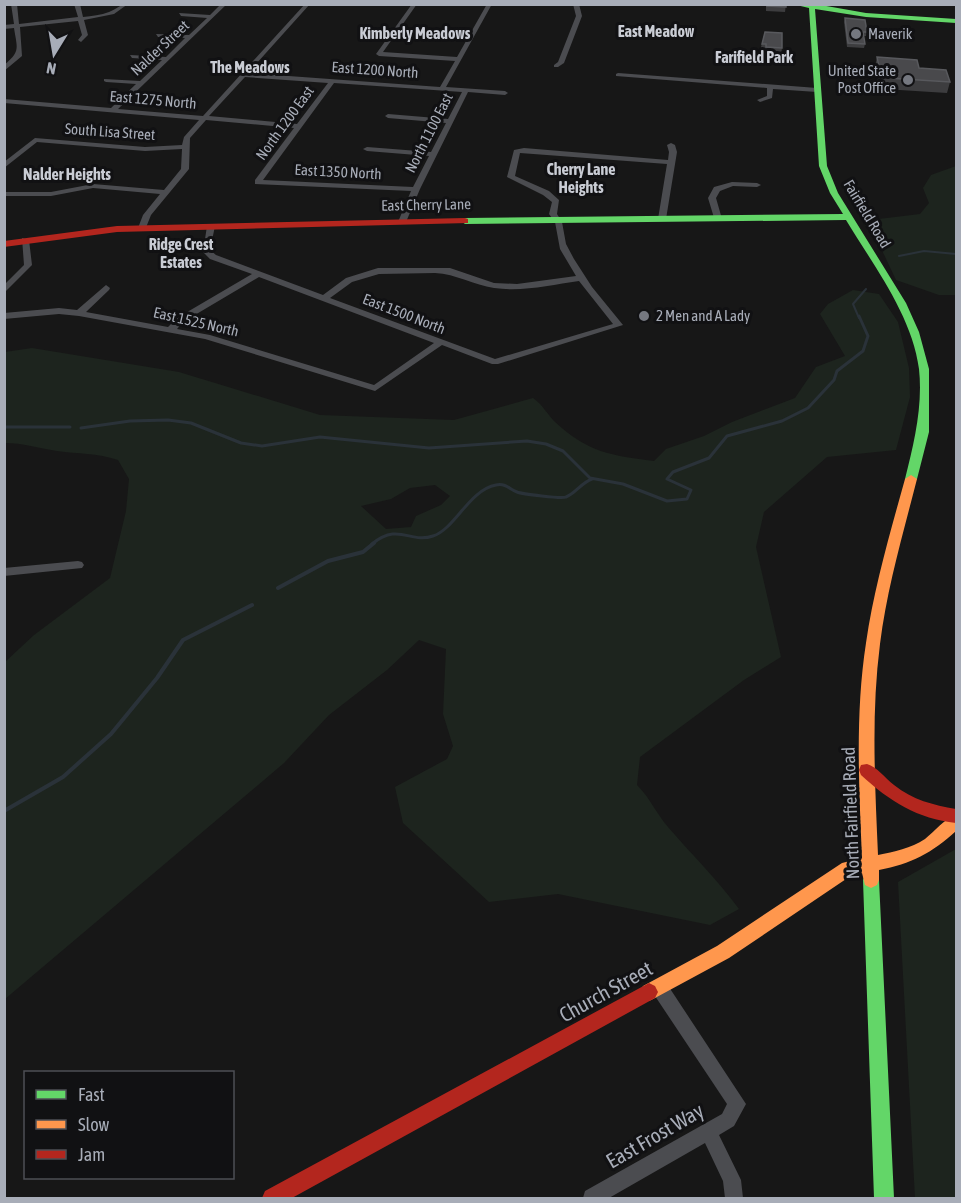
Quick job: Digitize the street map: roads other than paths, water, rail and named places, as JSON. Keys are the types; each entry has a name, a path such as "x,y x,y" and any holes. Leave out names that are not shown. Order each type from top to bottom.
{"main road":[{"path":"795,4 866,15 957,21"},
{"name":"Fairfield Road","path":"812,6 823,166 848,217 886,275 914,332 924,369 922,432"},
{"name":"East Cherry Lane","path":"4,244 95,230 142,228 558,219 848,217"},
{"name":"North Fairfield Road","path":"884,1198 867,770 870,669 883,587 922,432"},
{"path":"867,770 894,797 906,804 919,810 957,816"},
{"name":"Church Street","path":"272,1198 723,952 848,868 870,862 898,859 929,845 957,822"}],"street":[{"path":"77,4 85,35 81,40"},
{"path":"4,27 112,13 126,4"},
{"name":"Nalder Street","path":"113,110 225,4"},
{"path":"142,228 147,215 185,169 187,160 184,147 187,137 308,4"},
{"path":"415,4 379,54 459,59"},
{"path":"442,88 490,4"},
{"path":"556,66 561,63 579,16 576,4"},
{"path":"4,69 19,56 14,5 6,7"},
{"path":"181,14 212,16"},
{"path":"158,34 191,37"},
{"path":"132,56 168,59"},
{"name":"East 1200 North","path":"243,75 505,93"},
{"path":"618,75 817,90"},
{"path":"106,80 142,83"},
{"name":"North 1200 East","path":"258,182 333,80"},
{"path":"760,100 770,97 770,87"},
{"name":"North 1100 East","path":"402,222 466,90"},
{"name":"East 1275 North","path":"4,101 299,126"},
{"path":"388,116 450,121"},
{"name":"South Lisa Street","path":"4,166 35,140 146,149 184,147"},
{"path":"663,219 673,152 671,145"},
{"path":"367,149 435,154"},
{"path":"324,298 364,273 450,271 493,285 517,287 583,278 563,247 561,223 553,214 556,202 552,197 511,177 519,151 671,162"},
{"name":"East 1350 North","path":"258,182 416,189"},
{"path":"717,219 712,198 717,189 732,184 757,185"},
{"path":"4,194 51,194 93,186 166,192"},
{"name":"East 1500 North","path":"211,226 206,250 213,257 495,362 619,325 601,306 583,278"},
{"path":"4,291 28,265 25,240"},
{"path":"170,330 180,320 258,274"},
{"path":"79,313 106,288"},
{"name":"East 1525 North","path":"4,316 59,311 79,313 207,337 375,388 441,342"},
{"path":"4,572 78,564"},
{"name":"East Frost Way","path":"592,1198 728,1120 737,1104 659,987"},
{"path":"708,1131 732,1180 734,1198"}],"waterway":[{"path":"899,256 924,251 956,254"},
{"path":"859,318 853,304 866,289"},
{"path":"81,428 130,421 168,420 191,423 241,443 262,446 320,437 429,448 527,441 546,444 563,451 590,478 623,484 667,501 687,499 691,490 667,479 673,472 709,458 727,436 782,421 808,408 834,380 837,371 863,351 868,336 859,316"},
{"path":"4,427 70,427"},
{"path":"372,544 381,538 397,534 418,538 433,536 448,526 478,494 496,485 505,486 520,493 566,497 592,479"},
{"path":"278,588 328,561 363,552 374,543"},
{"path":"4,811 63,777 111,734 157,678 183,640 252,605"}],"place":[{"name":"Maverik","path":"856,34"},
{"name":"United State Post Office","path":"908,80"},
{"name":"2 Men and A Lady","path":"644,316"}],"district":[{"name":"East Meadow","path":"656,31"},
{"name":"Kimberly Meadows","path":"415,33"},
{"name":"Farifield Park","path":"754,57"},
{"name":"The Meadows","path":"250,67"},
{"name":"Nalder Heights","path":"67,174"},
{"name":"Cherry Lane Heights","path":"581,178"},
{"name":"Ridge Crest Estates","path":"181,253"}]}
